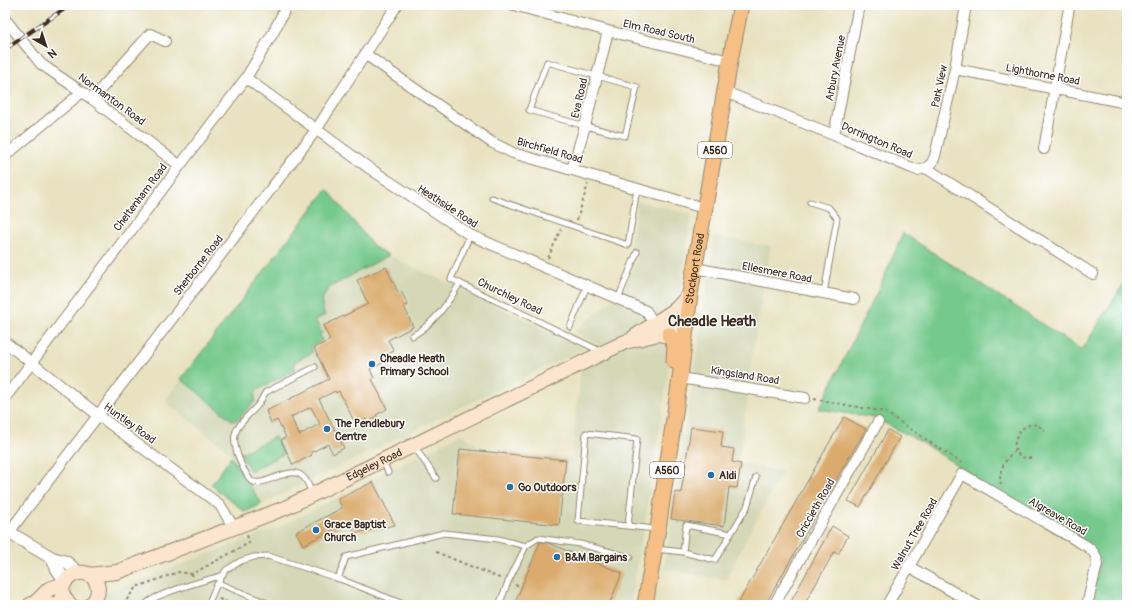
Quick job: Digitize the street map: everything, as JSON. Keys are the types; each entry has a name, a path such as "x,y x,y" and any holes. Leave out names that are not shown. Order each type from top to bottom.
{"main road":[{"name":"Stockport Road","path":"645,605 655,549 680,378 690,294 730,61 742,5"},
{"name":"Edgeley Road","path":"32,604 49,589 64,583 74,574 117,572 285,508 313,494 385,466 414,445 625,342 675,310 690,294"},
{"path":"656,322 686,330"},
{"name":"Edgeley Road","path":"625,342 658,334 680,337 686,330"},
{"name":"A560","path":"669,335 675,345 673,369 680,378"},
{"name":"Edgeley Road","path":"95,600 117,572"},
{"name":"Edgeley Road","path":"84,574 93,578 96,583 95,600"},
{"name":"Edgeley Road","path":"32,604 69,603 63,593 64,583"}],"street":[{"name":"Cheltenham Road","path":"5,398 246,78 273,33 287,5"},
{"name":"Sherborne Road","path":"7,531 98,415 316,130 397,5"},
{"name":"Elm Road South","path":"514,5 608,31 730,61"},
{"name":"Arbury Avenue","path":"834,135 859,5"},
{"name":"Park View","path":"926,168 932,163 936,156 955,69 966,5"},
{"path":"1044,149 1056,89 1069,8"},
{"name":"Normanton Road","path":"5,19 42,64 92,99 179,165"},
{"name":"Eva Road","path":"572,169 585,126 608,31"},
{"path":"92,99 150,34 164,41"},
{"name":"Birchfield Road","path":"365,54 491,142 513,153 704,208"},
{"name":"Lighthorne Road","path":"955,69 1127,103"},
{"name":"Heathside Road","path":"246,78 369,168 470,235 646,311 656,322"},
{"path":"5,156 82,92"},
{"name":"Dorrington Road","path":"725,92 917,170 926,168 1093,274"},
{"name":"Ellesmere Road","path":"695,268 854,299"},
{"name":"Huntley Road","path":"5,342 98,415 220,505 234,528"},
{"name":"Kingsland Road","path":"680,378 805,398"},
{"name":"Criccieth Road","path":"774,605 878,422"},
{"name":"Algreave Road","path":"962,474 1088,547 1093,552 1097,558 1097,564 1087,605"},
{"name":"Walnut Tree Road","path":"886,605 962,474"},
{"path":"7,531 52,558 66,562 84,574"},
{"path":"52,558 64,583"},
{"path":"908,566 976,605"}],"lane":[{"path":"547,62 637,87 625,136 585,126 529,110 547,62"},
{"path":"492,198 628,245 637,188"},
{"path":"810,202 829,208 837,218 824,293"},
{"name":"Churchley Road","path":"470,235 451,279 602,352"},
{"path":"618,299 637,252"},
{"path":"412,336 429,324 451,298 460,283"},
{"path":"570,327 587,286"},
{"path":"313,494 305,478 298,474 285,474 256,483 251,482 239,458 234,439 240,424 260,404 263,395 266,392 315,367"},
{"path":"628,526 637,440 586,433 578,520 628,526 658,529"},
{"path":"414,445 436,478"},
{"path":"655,549 683,552 715,560 747,507 756,478"},
{"path":"683,552 686,525 731,534"},
{"path":"338,579 346,557 444,533 498,539 526,546"},
{"path":"499,605 508,582 526,546 538,538 580,544 630,557"},
{"path":"208,605 226,570 241,561 254,557 268,556 338,579 406,605"},
{"path":"145,605 147,602 169,592 223,575"},
{"path":"218,583 272,605"}],"path":[{"path":"576,227 590,175"},
{"path":"545,267 564,223"},
{"path":"805,398 885,412 963,464 962,474"},
{"path":"1031,458 1026,459 1019,455 1015,450 1015,443 1018,435 1022,429 1027,426 1035,425 1045,430"},
{"path":"1001,496 1001,469 1005,461 1015,450"},
{"path":"436,552 521,587"},
{"path":"122,605 136,587 179,572 192,574"}],"shaded area":[{"name":"Cheadle Heath Primary School","path":"327,189 378,250 584,348 245,512 211,485 231,457 231,453 165,401"},
{"path":"638,201 692,215 648,504 630,605 74,605 282,526 461,434 482,448 572,458 581,368 600,345 574,332 623,292 640,250 630,248"},
{"path":"715,236 771,246 748,380 749,391 738,463 783,471 748,535 726,580 664,569"}],"green space":[{"path":"327,189 375,248 389,255 330,287 322,300 322,307 325,315 315,320 322,333 320,335 322,341 311,346 313,352 294,362 295,370 257,390 255,394 255,401 238,419 233,421 181,379"},
{"path":"903,233 1082,350 1127,278 1127,605 1090,605 1100,560 960,473 957,465 921,442 875,418 819,409 882,282"},
{"path":"275,437 284,454 250,471 241,453"},
{"path":"231,457 262,504 245,512 211,485"}],"building":[{"path":"386,267 398,292 401,291 408,305 404,306 413,327 388,340 394,351 384,356 387,361 370,369 374,378 372,379 387,409 376,415 377,417 368,422 366,419 356,425 339,391 336,393 335,391 319,399 344,448 333,454 328,444 310,453 312,455 293,465 281,440 286,437 277,420 271,423 266,411 329,379 314,348 330,340 323,326 368,304 357,280","holes":["311,407 320,424 299,435 291,417"]},
{"path":"844,417 866,429 765,605 737,605"},
{"name":"Aldi","path":"691,427 723,431 721,447 734,449 732,462 741,464 737,488 729,487 724,526 671,519 675,492 681,493"},
{"path":"888,430 900,437 860,507 848,501"},
{"name":"Go Outdoors","path":"460,449 566,460 559,525 453,514"},
{"path":"373,482 395,525 355,533 349,522 303,545 296,532 342,508 338,499"},
{"path":"832,526 848,536 838,554 834,552 804,605 789,605"},
{"name":"B&M Bargains","path":"540,542 548,543 622,573 609,605 514,605"}],"railway":[{"path":"5,49 70,5"}],"place":[{"name":"Cheadle Heath Primary School","path":"372,364"},
{"name":"The Pendlebury Centre","path":"327,429"},
{"name":"Aldi","path":"711,475"},
{"name":"Go Outdoors","path":"510,487"},
{"name":"Grace Baptist Church","path":"316,530"},
{"name":"B&M Bargains","path":"557,557"}],"district":[{"name":"Cheadle Heath","path":"712,321"}]}
